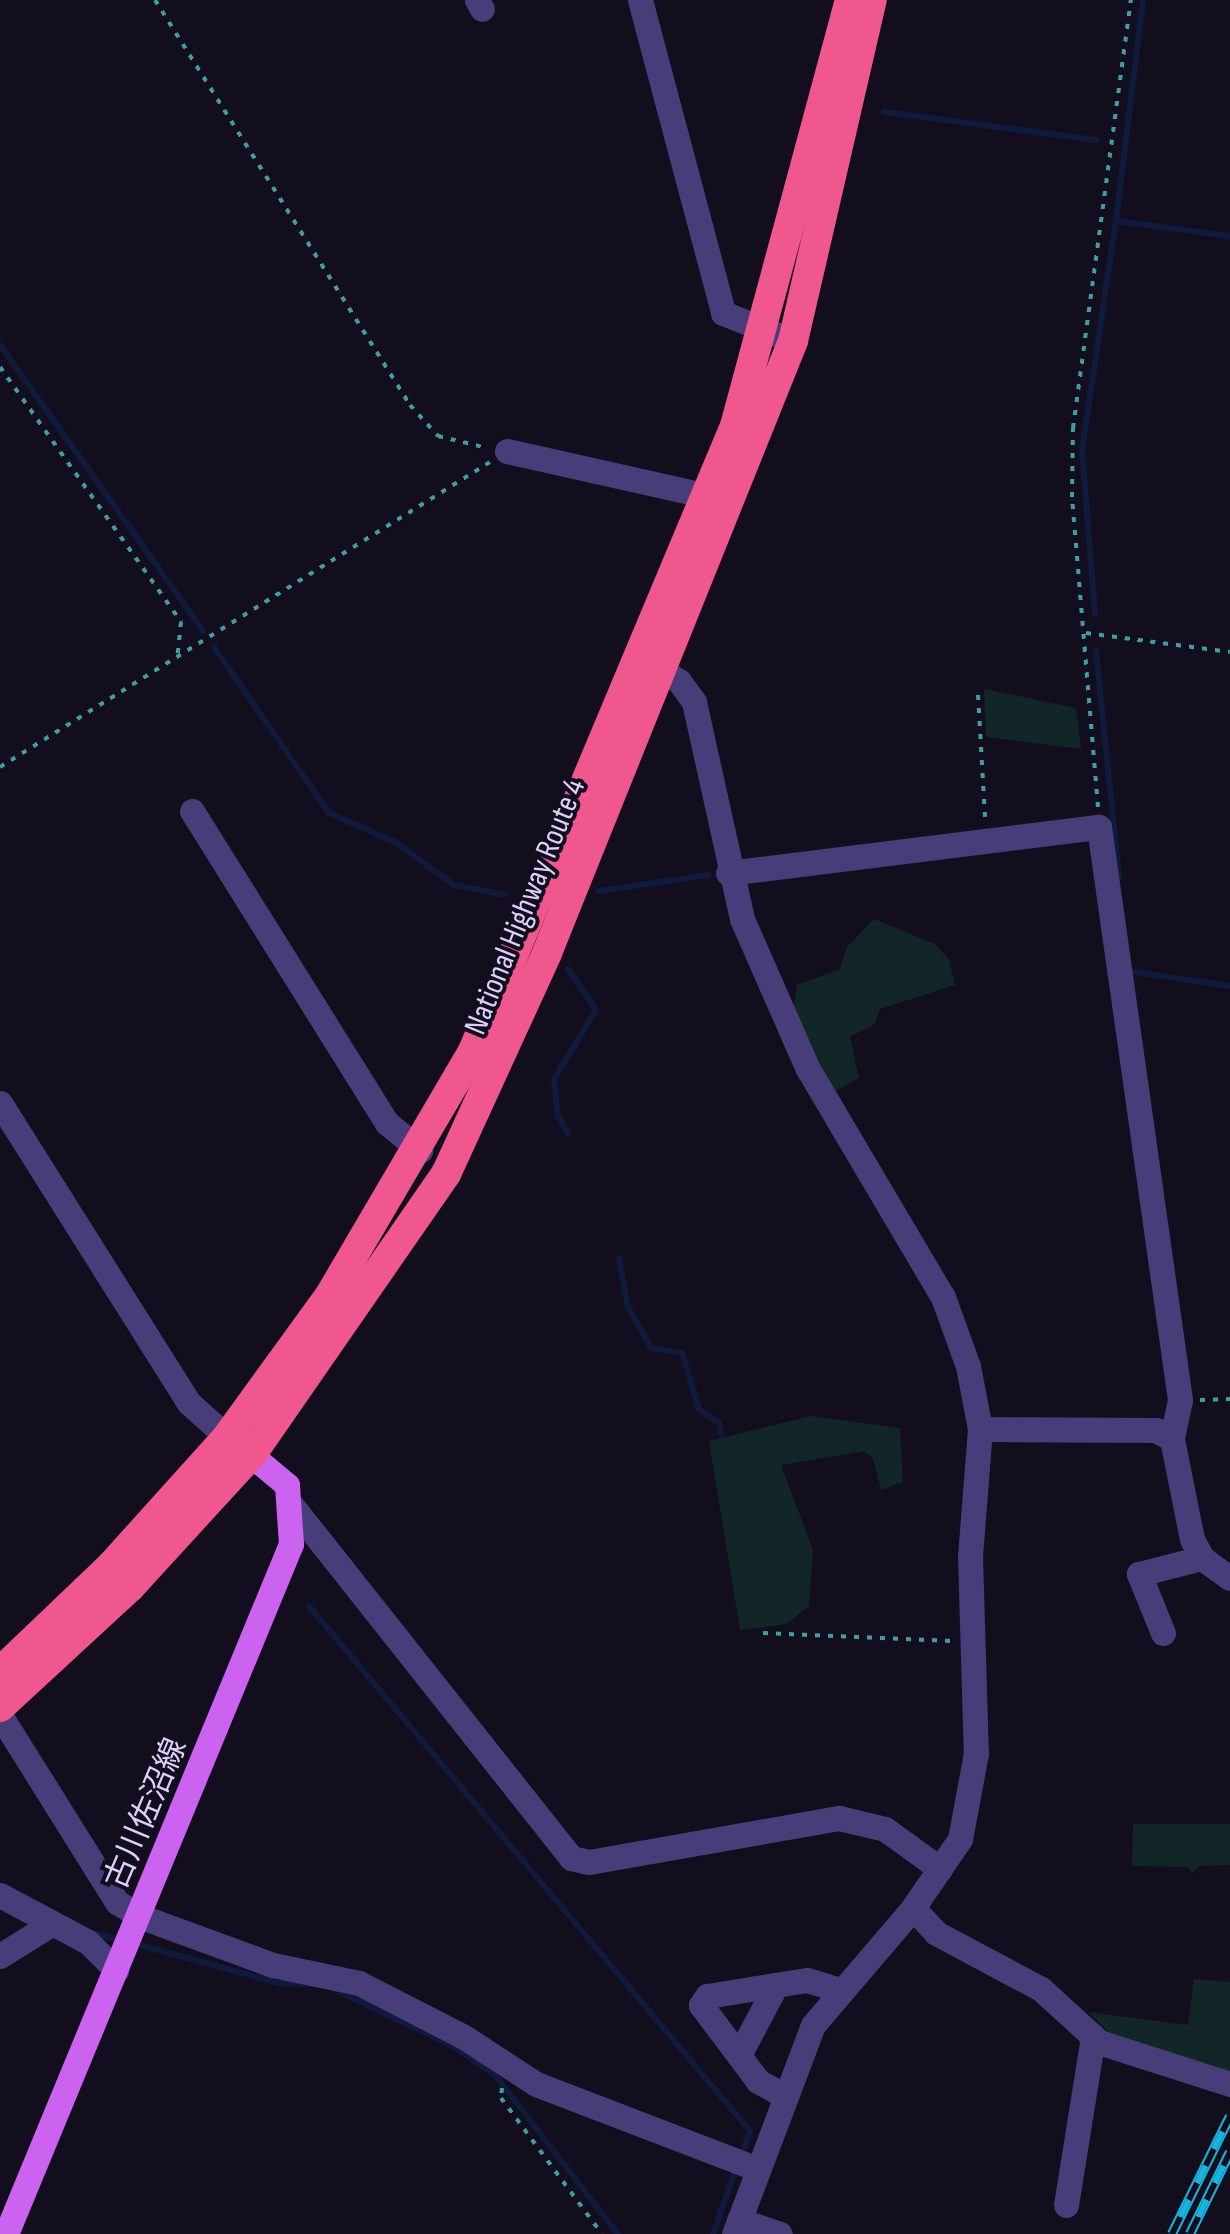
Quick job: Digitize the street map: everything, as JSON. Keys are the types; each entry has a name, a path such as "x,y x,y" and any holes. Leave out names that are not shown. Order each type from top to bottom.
{"highway":[{"name":"National Highway Route 4","path":"0,1707 130,1587 446,1174 508,1044 652,664 764,330 850,0"},
{"name":"National Highway Route 4","path":"0,1672 240,1445 420,1150 473,1051 652,664 793,342 872,0"}],"main road":[{"path":"240,1445 286,1485 293,1506"},
{"name":"古川佐沼線","path":"6,2234 272,1598 292,1544 293,1506"}],"street":[{"path":"640,0 723,313 793,342"},
{"path":"507,452 708,496"},
{"path":"652,664 694,702 728,873 772,996 808,1069 944,1297 968,1366 980,1428 970,1556 971,1802 960,1839 913,1908 839,1990 814,2026 745,2165 737,2227 780,2234"},
{"path":"192,810 387,1123 420,1150"},
{"path":"728,873 1099,827 1180,1400 1172,1439 1192,1539 1202,1558 1230,1578"},
{"path":"0,1103 190,1403 240,1445"},
{"path":"980,1428 1156,1430 1172,1439"},
{"path":"293,1506 570,1858 589,1862 839,1818 885,1829 940,1868"},
{"path":"1164,1633 1139,1574 1202,1558"},
{"path":"0,1715 117,1902 127,1944"},
{"path":"0,1896 88,1942 257,1960 359,1983 464,2037 536,2084 745,2165"},
{"path":"913,1908 952,1944 1041,1989 1093,2036 1230,2084"},
{"path":"0,1956 51,1924"},
{"path":"782,2095 758,2081 701,2005 708,1996 808,1980 839,1990"},
{"path":"739,2055 776,1985"},
{"path":"1066,2205 1093,2036"}],"path":[{"path":"156,0 280,207 427,428 507,452"},
{"path":"1099,827 1072,496 1073,428 1131,0"},
{"path":"0,367 181,622 176,659"},
{"path":"0,767 507,452"},
{"path":"1086,633 1230,652"},
{"path":"978,695 986,842"},
{"path":"1180,1400 1230,1399"},
{"path":"762,1633 972,1643"},
{"path":"500,2090 602,2234"}],"green space":[{"path":"984,689 1076,708 1081,749 986,737"},
{"path":"874,919 935,944 949,960 955,985 880,1009 875,1024 850,1037 859,1078 833,1092 793,1010 797,985 840,969 847,947"},
{"path":"811,1416 900,1428 903,1482 881,1490 873,1459 864,1451 781,1465 813,1550 809,1606 787,1624 740,1630 709,1441"},
{"path":"1133,1824 1230,1824 1230,1865 1199,1866 1192,1874 1187,1867 1132,1866"},
{"path":"1194,1979 1230,1982 1230,2073 1115,2038 1088,2012 1188,2025"}],"waterway":[{"path":"1143,0 1116,221 1230,236"},
{"path":"884,112 1096,140"},
{"path":"1095,614 1082,450 1116,221"},
{"path":"0,345 203,631"},
{"path":"214,647 329,813 395,842 454,885 505,895"},
{"path":"1096,651 1119,878"},
{"path":"599,891 709,875"},
{"path":"568,969 596,1010 554,1079 558,1116 568,1133"},
{"path":"1128,971 1230,986"},
{"path":"619,1259 628,1307 651,1348 682,1353 699,1409 719,1423 722,1435"},
{"path":"309,1606 750,2131 741,2157"},
{"path":"93,1933 120,1940"},
{"path":"132,1943 279,1983 309,1984"},
{"path":"336,1990 451,2045 495,2075 618,2234"},
{"path":"713,2234 736,2169"}],"railway":[{"path":"1172,2234 1230,2116"},
{"path":"1190,2234 1230,2152"}]}
